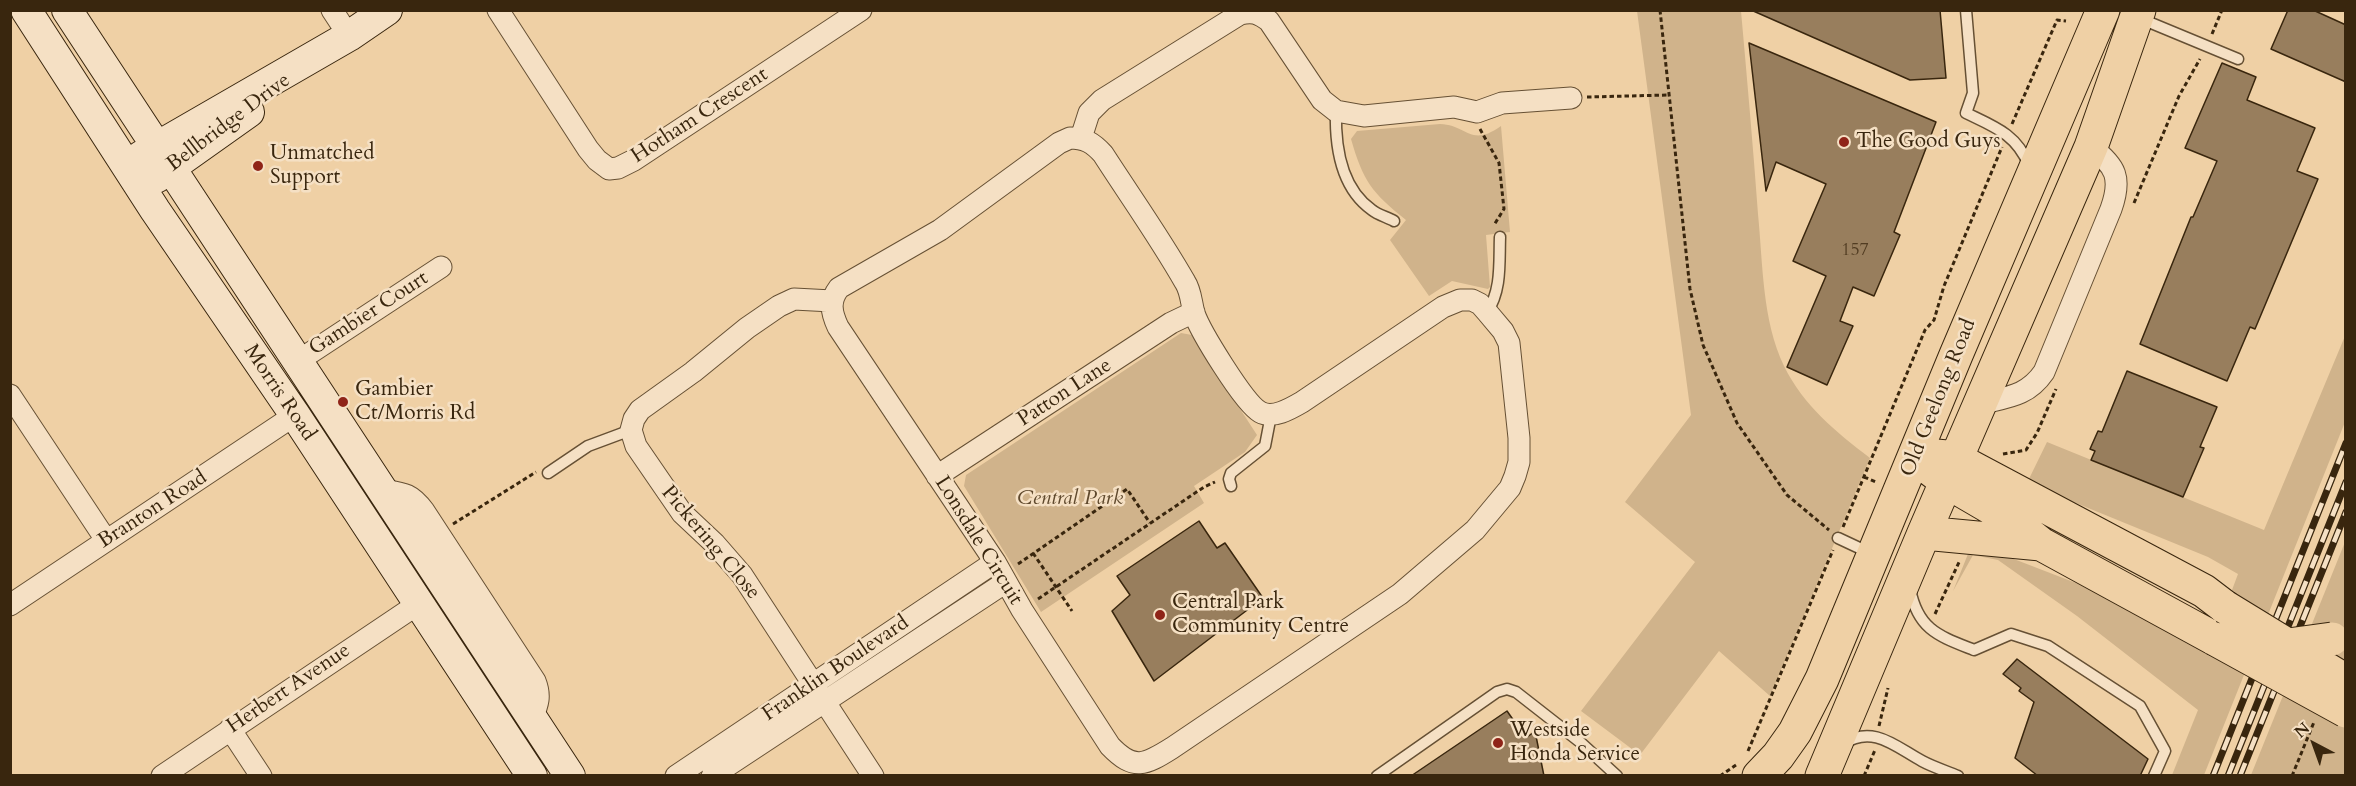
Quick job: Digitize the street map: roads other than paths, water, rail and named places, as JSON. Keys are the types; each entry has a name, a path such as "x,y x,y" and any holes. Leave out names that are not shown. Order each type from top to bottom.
{"main road":[{"name":"Old Geelong Road","path":"1825,769 1979,404 2091,147 2119,12"},
{"name":"Old Geelong Road","path":"1759,776 1778,756 1809,708 2032,176 2119,12"},
{"path":"1916,456 2204,591 2225,607 2346,681"},
{"path":"1951,471 2041,544 2346,711"},
{"path":"1924,533 2041,544"},
{"path":"2288,645 2332,639 2346,644"}],"street":[{"name":"Morris Road","path":"26,10 133,177 295,415 532,776"},
{"name":"Morris Road","path":"67,10 570,776"},
{"path":"332,10 349,36"},
{"name":"Bellbridge Drive","path":"133,177 163,156 260,104 315,56 387,10"},
{"name":"Hotham Crescent","path":"498,10 588,149 609,169 618,168 634,160 861,10"},
{"path":"1081,138 1089,113 1102,99 1240,14 1250,12 1259,13 1269,21 1322,99 1328,107 1336,111 1364,116 1454,107 1478,112 1502,103 1571,98"},
{"path":"632,430 634,419 640,410 693,372 747,328 794,299 832,301 839,288 940,230 1059,143 1070,138 1081,138 1094,144 1103,154 1187,284 1194,312 1202,330 1251,405 1261,413 1271,415"},
{"name":"Old Geelong Road","path":"1979,404 2023,393 2034,385 2044,372 2117,190 2116,178 2111,166 2091,147"},
{"name":"Gambier Court","path":"298,361 441,267"},
{"name":"Lonsdale Circuit","path":"832,301 832,314 838,327 1001,573 1022,610 1110,746 1133,770 1172,748 1400,594 1475,530 1510,488 1519,462 1509,343 1503,331 1487,312 1480,304 1472,300 1460,300 1443,307 1302,402 1271,415"},
{"name":"Patton Lane","path":"937,477 1171,323 1194,312"},
{"path":"10,395 106,540"},
{"path":"295,415 322,397"},
{"name":"Branton Road","path":"10,605 295,415"},
{"name":"Pickering Close","path":"632,430 636,446 682,513 715,544 742,575 873,776"},
{"path":"382,490 407,494 416,500 439,534 535,681 540,693 532,719"},
{"name":"Franklin Boulevard","path":"676,776 713,767 819,692 1001,573"},
{"name":"Herbert Avenue","path":"162,776 418,604"},
{"path":"230,729 261,776"}],"lane":[{"path":"1966,10 1972,93 1966,113 2007,135 2021,150 2032,176"},
{"path":"2119,12 2238,58"},
{"path":"1336,111 1335,133 1344,173 1355,191 1372,210 1394,221"},
{"path":"1487,312 1495,301 1500,237"},
{"path":"1230,482 1231,473 1264,446 1271,415"},
{"path":"551,471 588,446 632,430"},
{"path":"1838,538 1874,554"},
{"path":"1909,569 1912,599 1924,624 1940,635 1974,650 2011,634 2048,646 2140,706 2165,751 2154,776"},
{"path":"1377,776 1491,696 1507,688 1550,717 1614,774"},
{"path":"1825,769 1840,746 1847,741 1862,736 1877,736 1924,762 1958,776"}],"railway":[{"path":"2213,776 2346,443"},
{"path":"2228,776 2346,482"},
{"path":"2240,776 2346,512"}],"place":[{"name":"The Good Guys","path":"1844,142"},
{"name":"Unmatched Support","path":"258,166"},
{"name":"Gambier Ct/Morris Rd","path":"343,402"},
{"name":"Central Park Community Centre","path":"1160,615"},
{"name":"Westside Honda Service","path":"1498,743"}],"park label":[{"name":"Central Park","path":"1070,499"}]}
